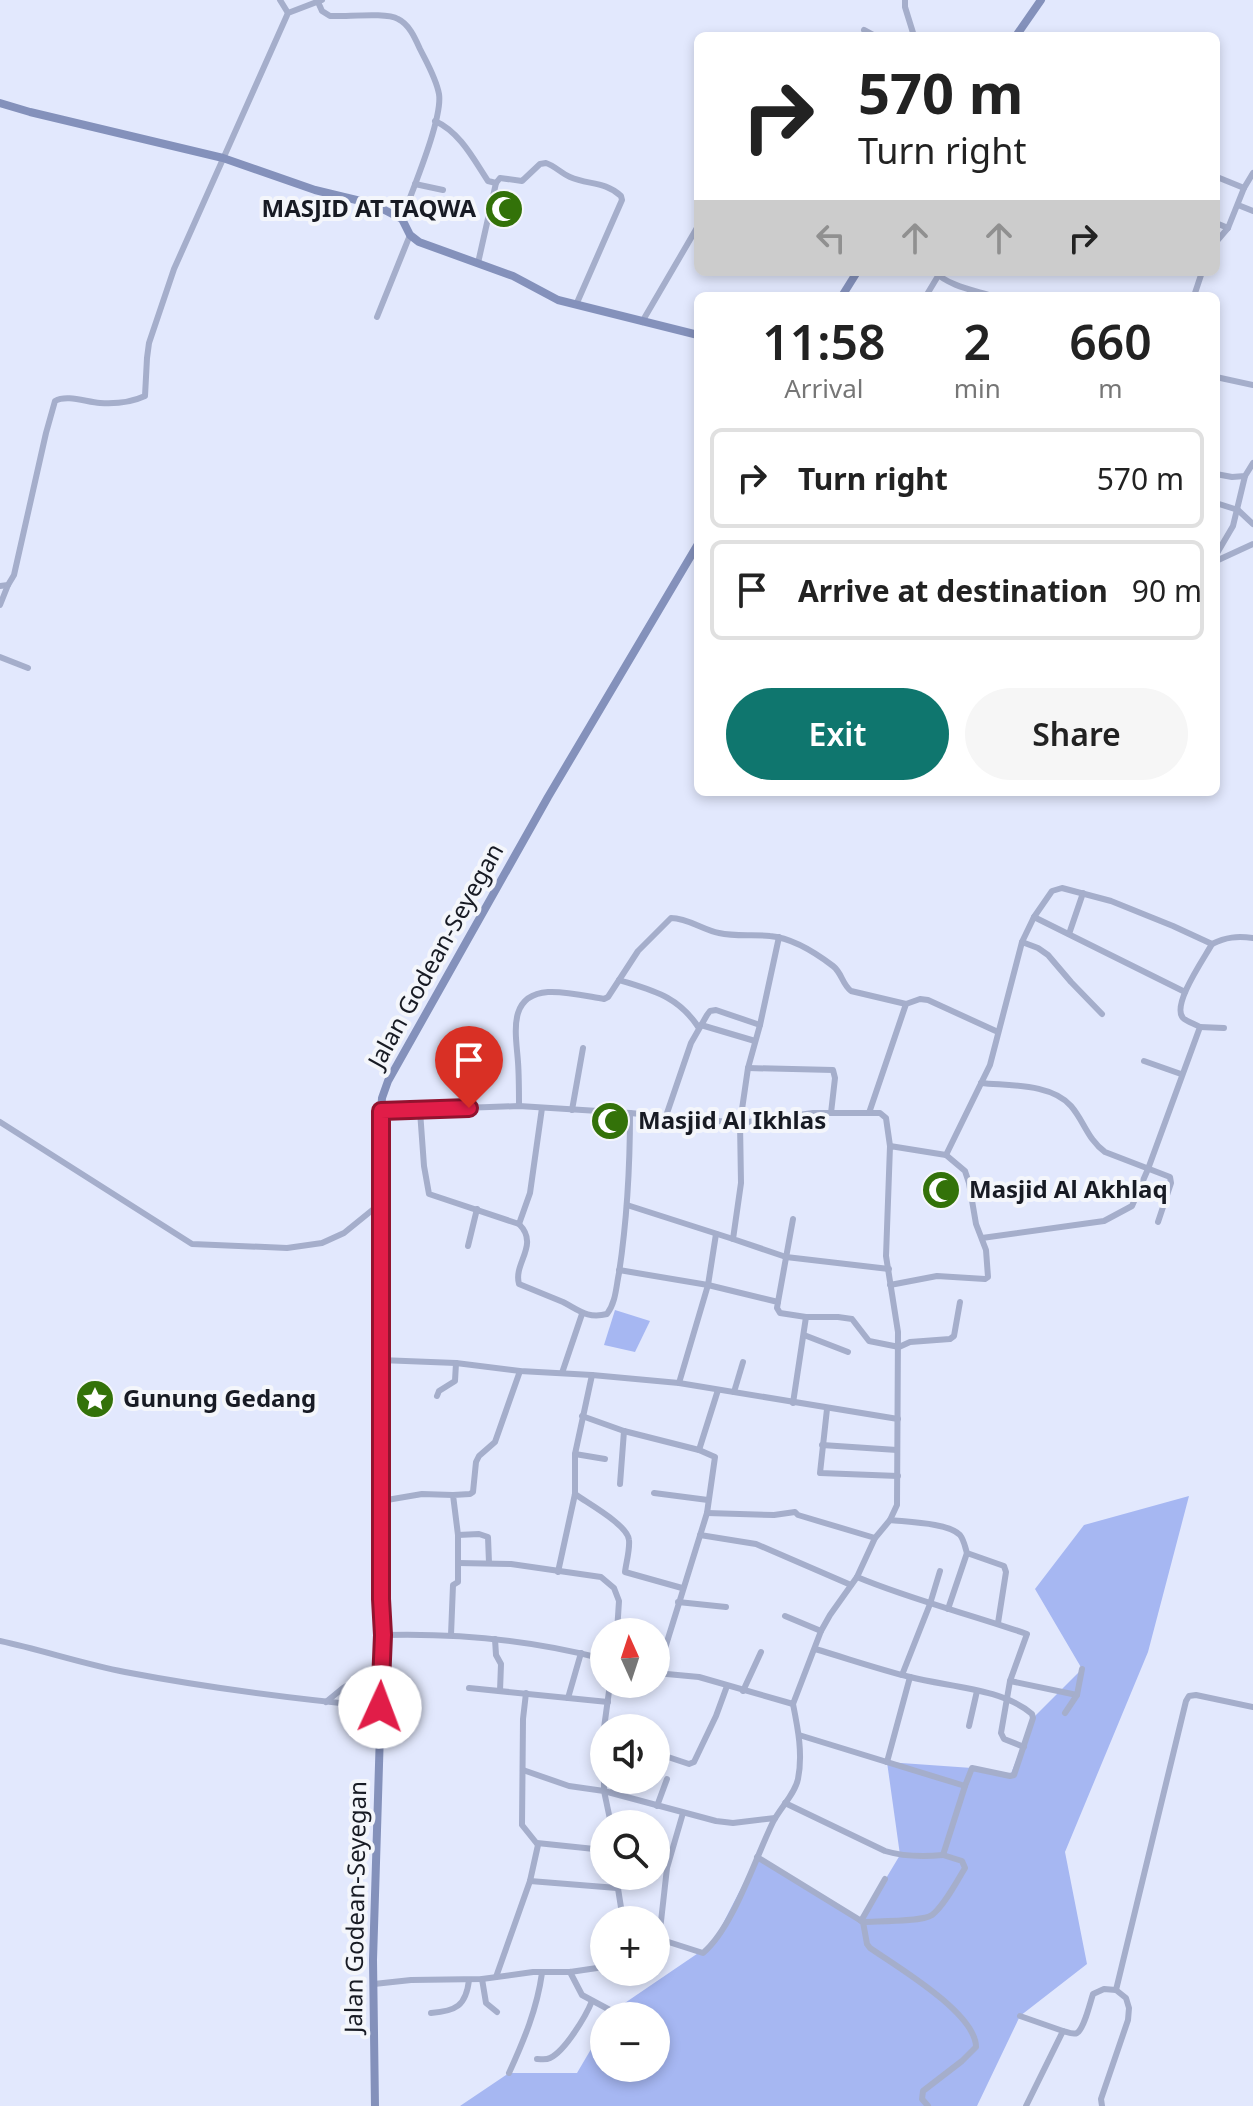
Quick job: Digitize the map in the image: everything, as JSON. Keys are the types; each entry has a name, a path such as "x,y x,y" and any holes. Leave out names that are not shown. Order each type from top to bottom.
{"main road":[{"path":"1019,32 1041,0"},
{"path":"0,103 223,158 315,190 373,204 402,219 410,235 419,242 521,280 558,300 694,334"},
{"name":"Jalan Godean-Seyegan","path":"375,2106 373,1960 383,1635 380,1360 382,1098 388,1081 548,797 694,551"}],"street":[{"path":"280,0 288,13"},
{"path":"905,0 913,32"},
{"path":"0,605 4,586 14,575 56,399 61,397 100,403 136,400 145,396 149,343 165,292 288,13 292,10 320,1 322,11 330,16 393,17 413,34 437,85 440,103 402,219"},
{"path":"864,30 868,32"},
{"path":"435,121 452,131 488,181 496,183"},
{"path":"478,263 496,183 500,178 522,181 540,164 546,163 574,179 611,188 622,200 576,305"},
{"path":"1220,237 1228,228 1253,173"},
{"path":"1220,178 1244,188"},
{"path":"415,184 443,190"},
{"path":"1238,205 1253,211"},
{"path":"1220,225 1228,228"},
{"path":"642,322 694,233"},
{"path":"377,317 410,235"},
{"path":"940,276 979,292"},
{"path":"1220,378 1253,385"},
{"path":"1220,551 1233,526 1245,476 1253,463"},
{"path":"1220,475 1245,476"},
{"path":"1220,504 1238,510 1253,524"},
{"path":"1220,556 1253,544"},
{"path":"0,657 28,668"},
{"path":"946,1155 990,1065 1022,942 1034,917 1054,890 1062,888 1083,893 1173,926 1212,944"},
{"path":"1069,934 1083,893"},
{"path":"1034,917 1185,992"},
{"path":"519,1106 514,1026 526,1000 547,992 604,999 612,993 638,951 671,918 726,935 779,937 815,954 837,969 845,987 851,991 906,1004 920,999 928,1000 998,1032"},
{"path":"733,1239 741,1183 740,1123 748,1068 779,937"},
{"path":"1224,1028 1200,1027 1181,1016 1185,992 1212,944 1224,938 1253,938"},
{"path":"1022,942 1048,955 1102,1014"},
{"path":"619,980 673,999 700,1027 755,1041"},
{"path":"869,1113 906,1004"},
{"path":"666,1116 691,1043 710,1011 716,1010 760,1025"},
{"path":"982,1238 1104,1221 1132,1206 1200,1027"},
{"path":"572,1110 583,1048"},
{"path":"1144,1061 1181,1074"},
{"path":"748,1068 833,1070 831,1113"},
{"path":"981,1083 1037,1089 1056,1095 1071,1105 1098,1147 1172,1179 1158,1222"},
{"path":"381,1111 519,1106 740,1123 813,1113 885,1115 890,1146 886,1256 899,1347 897,1505 890,1520 875,1538 857,1577 821,1631 793,1704 799,1735 797,1783 775,1818 734,1910 705,1952 700,1954 670,1944"},
{"path":"519,1224 530,1193 542,1108"},
{"path":"420,1111 429,1194 519,1224 528,1237 517,1282 582,1314 603,1315 610,1311 614,1303 619,1270 630,1173 630,1113"},
{"path":"0,1122 192,1244 287,1248 322,1243 344,1233 381,1203"},
{"path":"890,1146 946,1155 965,1171 976,1224 986,1250 989,1277 937,1276 890,1285"},
{"path":"627,1205 786,1257 889,1269"},
{"path":"468,1246 477,1209"},
{"path":"793,1219 777,1308 780,1313 852,1319 869,1341 899,1347 910,1342 950,1339 954,1336 960,1302"},
{"path":"679,1383 708,1285 716,1234"},
{"path":"619,1270 708,1285 778,1302"},
{"path":"562,1373 582,1314"},
{"path":"793,1403 806,1317"},
{"path":"804,1335 848,1352"},
{"path":"380,1360 456,1363 679,1383 898,1419"},
{"path":"734,1392 743,1362"},
{"path":"437,1396 439,1391 455,1381 456,1363"},
{"path":"381,1501 422,1494 473,1492 476,1462 495,1442 520,1371"},
{"path":"558,1572 575,1494 575,1454 592,1375"},
{"path":"699,1450 718,1390"},
{"path":"827,1409 821,1474 898,1476"},
{"path":"582,1416 715,1457 707,1513 670,1628"},
{"path":"620,1484 624,1431"},
{"path":"822,1445 897,1450"},
{"path":"575,1454 605,1459"},
{"path":"654,1493 708,1500"},
{"path":"575,1494 628,1534 625,1572 614,1588"},
{"path":"451,1635 453,1585 458,1582 458,1535 453,1495"},
{"path":"707,1513 774,1515 795,1512 875,1538"},
{"path":"890,1520 954,1530 964,1541 967,1553 948,1609"},
{"path":"458,1535 488,1537 489,1563"},
{"path":"700,1535 756,1544 851,1585"},
{"path":"967,1553 1006,1569 998,1623"},
{"path":"458,1563 525,1566 601,1577 614,1588 619,1601 618,1618"},
{"path":"887,1762 906,1676 940,1571"},
{"path":"625,1572 682,1588"},
{"path":"857,1577 1027,1634 1010,1681 1001,1737 1024,1747"},
{"path":"678,1602 726,1607"},
{"path":"785,1616 821,1631"},
{"path":"383,1635 451,1635 495,1639 590,1655"},
{"path":"495,1639 496,1655 501,1664 500,1691"},
{"path":"0,1641 121,1671 216,1687 380,1707"},
{"path":"815,1649 906,1676 1006,1699 1032,1714 1014,1775 971,1769 943,1855"},
{"path":"743,1691 761,1652"},
{"path":"568,1698 581,1653"},
{"path":"326,1702 381,1665"},
{"path":"1065,1713 1077,1695 1082,1669"},
{"path":"670,1675 699,1677 793,1704"},
{"path":"1010,1681 1077,1695"},
{"path":"670,1758 689,1764 694,1762 727,1686"},
{"path":"469,1688 608,1702"},
{"path":"969,1726 977,1691"},
{"path":"526,1693 522,1825 537,1843 590,1849"},
{"path":"1116,1990 1186,1701 1189,1696 1196,1695 1253,1707"},
{"path":"606,1714 608,1698"},
{"path":"799,1735 965,1786"},
{"path":"523,1770 569,1786 590,1789"},
{"path":"615,1794 716,1821 733,1823 775,1818"},
{"path":"657,1806 661,1794"},
{"path":"757,1857 862,1921 923,1919 933,1914 965,1868 962,1861 943,1855 918,1858 885,1851 785,1803"},
{"path":"662,1906 667,1868 683,1813"},
{"path":"496,1977 530,1881 537,1843"},
{"path":"885,1879 862,1921 867,1944 947,2002 975,2036 976,2047 923,2091 923,2103 928,2106"},
{"path":"530,1881 590,1886"},
{"path":"374,1984 411,1980 469,1980 590,1969"},
{"path":"537,2059 554,2056 583,2022 592,2001 582,1995 570,1972"},
{"path":"509,2073 535,2009 542,1973"},
{"path":"482,1979 486,2003 497,2012"},
{"path":"431,2013 450,2011 457,2006 467,1996 469,1980"},
{"path":"1020,2016 1072,2034 1079,2032 1083,2026 1096,1992 1116,1990 1126,1998 1128,2014 1101,2099 1102,2106"},
{"path":"1026,2106 1063,2031"}],"shaded area":[{"path":"615,1310 650,1321 635,1352 604,1345"},
{"path":"1189,1496 1148,1652 1065,1852 1087,1964 1020,2016 977,2106 460,2106 509,2073 577,2073 590,2051 590,2082 670,2082 670,2002 626,2002 650,1986 670,1986 670,1972 713,1943 757,1857 861,1920 900,1855 887,1762 972,1768 1010,1776 1033,1718 1082,1669 1035,1589 1084,1525"}],"place":[{"name":"MASJID AT TAQWA","path":"504,209"},
{"name":"Masjid Al Ikhlas","path":"610,1121"},
{"name":"Masjid Al Akhlaq","path":"941,1190"},
{"name":"Gunung Gedang","path":"95,1399"}],"route":[{"path":"380,1707 383,1635 381,1111 469,1108"}]}
